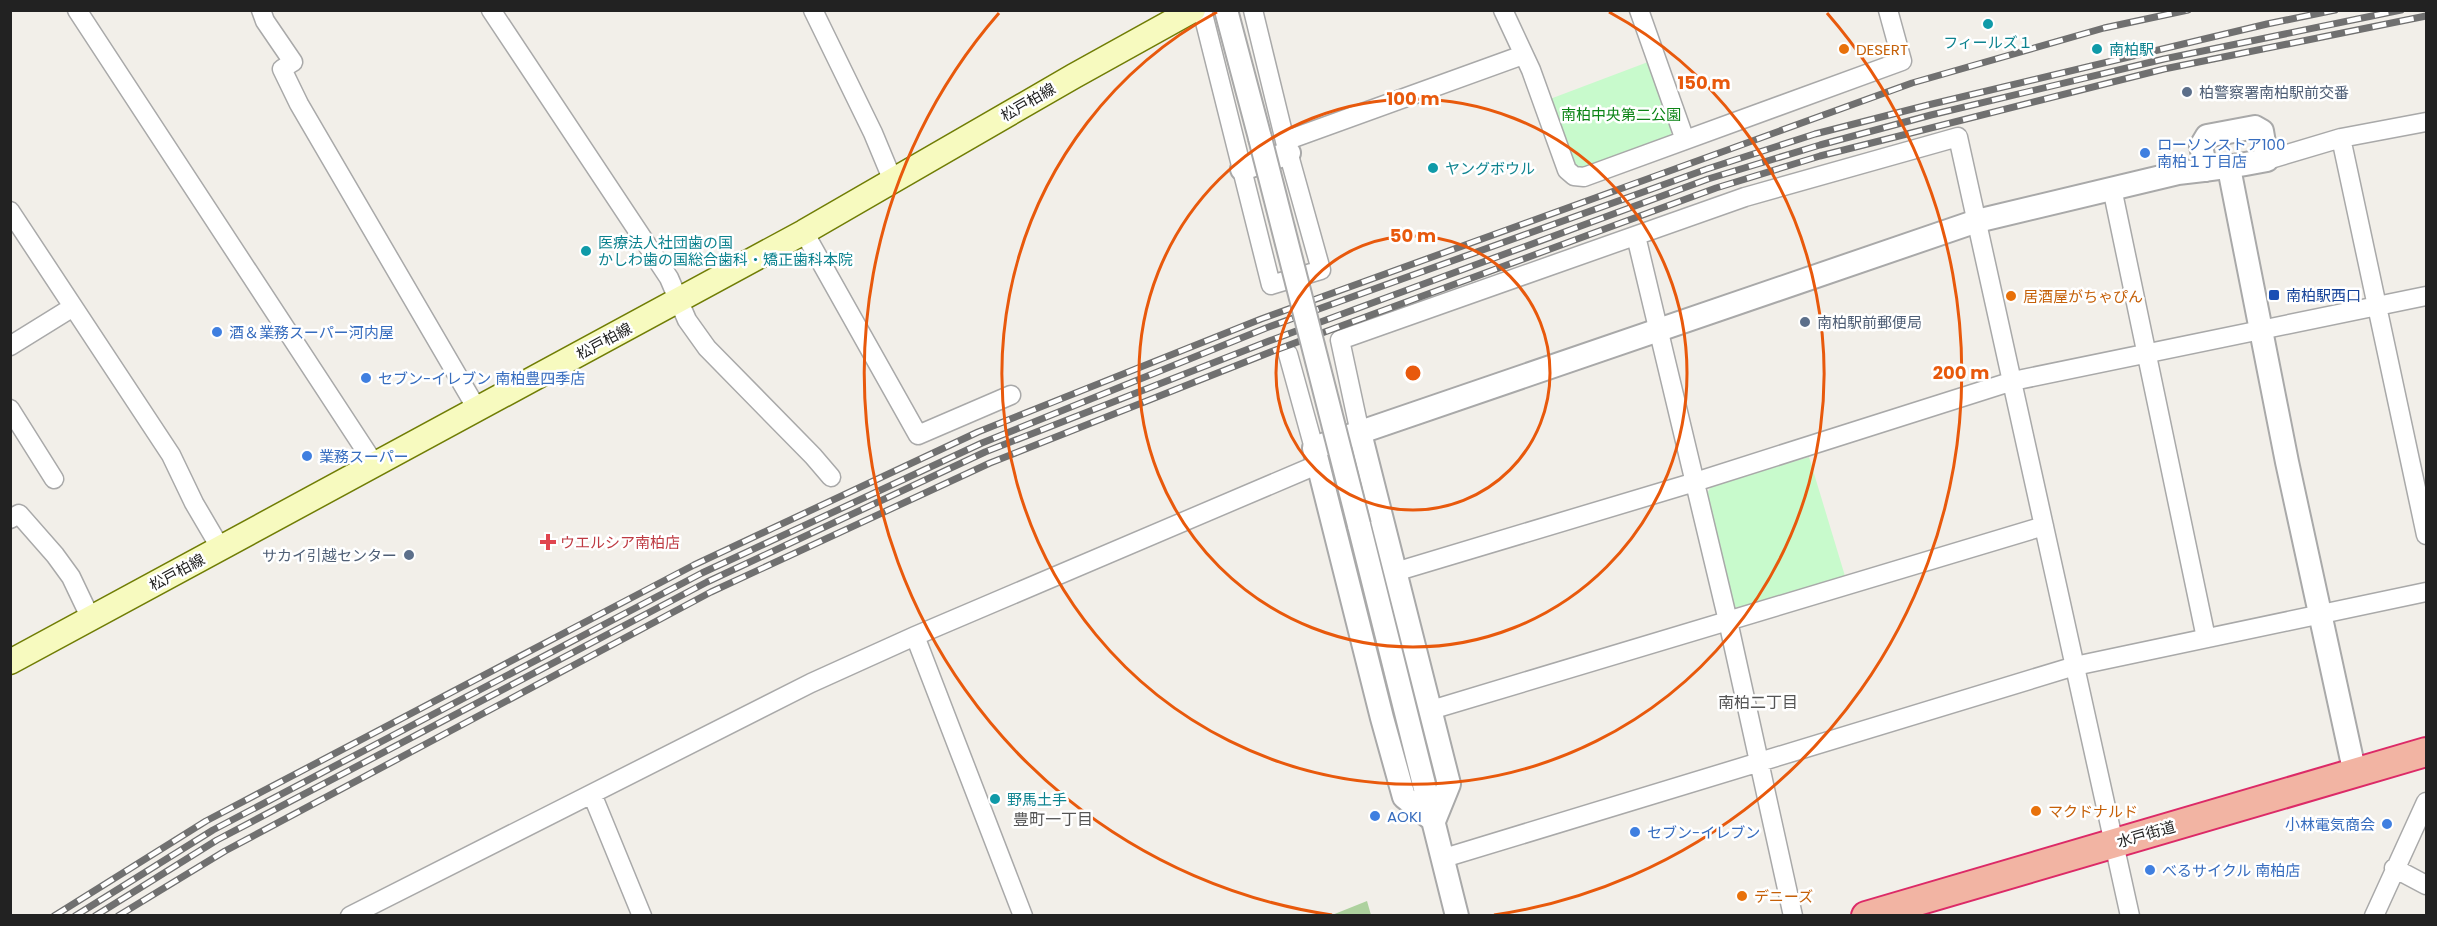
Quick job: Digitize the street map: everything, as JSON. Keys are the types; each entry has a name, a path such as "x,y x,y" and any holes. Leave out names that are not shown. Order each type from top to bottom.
{"highway":[{"name":"水戸街道","path":"1866,915 2427,752"}],"main road":[{"name":"松戸柏線","path":"10,662 804,232 1074,75 1193,10"}],"street":[{"path":"77,10 375,465"},
{"path":"261,10 265,21 293,62 282,69 299,104 477,409"},
{"path":"491,10 669,278 677,292 678,301 687,320 707,348 831,477"},
{"path":"813,10 873,133 893,182"},
{"path":"1202,10 1271,285 1321,270 1253,10"},
{"path":"1226,10 1457,915"},
{"path":"1503,10 1523,55 1567,170 1574,176 1584,177 1902,61 1888,10"},
{"path":"1639,10 1685,140"},
{"path":"1242,170 1287,147 1523,55"},
{"path":"350,915 592,795 733,721 915,636 1316,456 1360,433 1977,221 2178,173 2229,168 2267,160 2341,138 2427,122"},
{"path":"2206,170 2201,146 2207,136 2255,127 2262,131 2267,160"},
{"path":"1434,821 1449,783 1360,433 1340,340 1745,197 1958,137 2130,915"},
{"path":"2341,138 2427,536"},
{"path":"2229,168 2260,330 2355,774"},
{"path":"2112,188 2206,638"},
{"path":"10,211 171,455 194,503 221,549"},
{"path":"804,232 918,435 1011,395"},
{"path":"1636,236 1728,621 1793,915"},
{"path":"1395,572 1695,482 2013,381 2427,296"},
{"path":"10,346 73,307"},
{"path":"1288,354 1404,796 1434,821"},
{"path":"10,409 54,479"},
{"path":"10,519 19,514 55,555 71,577 92,619"},
{"path":"1431,710 2044,526"},
{"path":"1444,858 2075,666 2427,592"},
{"path":"915,636 1023,915"},
{"path":"592,795 642,915"},
{"path":"2374,915 2394,868 2427,802"},
{"path":"2394,868 2427,885"}],"green space":[{"name":"南柏中央第二公園","path":"1648,62 1672,131 1669,139 1583,170 1574,165 1550,99"},
{"path":"1809,457 1845,576 1741,610 1732,605 1706,495 1712,485"},
{"path":"1367,901 1371,915 1332,915"}],"railway":[{"path":"54,916 206,821 694,565 978,432 1261,319 1912,83 2104,28 2188,10"},
{"path":"75,916 213,830 702,573 982,443 1266,328 1707,169 1815,134 2267,24 2335,10"},
{"path":"95,916 217,840 707,582 985,452 1269,341 1708,179 1931,115 2164,59 2401,10"},
{"path":"118,916 225,851 711,592 990,463 1273,351 1716,188 1820,156 2164,69 2426,16"}],"place":[{"name":"フィールズ１","path":"1988,24"},
{"name":"DESERT","path":"1844,49"},
{"name":"南柏駅","path":"2097,49"},
{"name":"柏警察署南柏駅前交番","path":"2187,92"},
{"name":"ローソンストア100 南柏１丁目店","path":"2145,153"},
{"name":"ヤングボウル","path":"1433,168"},
{"name":"医療法人社団歯の国 かしわ歯の国総合歯科・矯正歯科本院","path":"586,251"},
{"name":"南柏駅西口","path":"2274,295"},
{"name":"居酒屋がちゃぴん","path":"2011,296"},
{"name":"南柏駅前郵便局","path":"1805,322"},
{"name":"酒＆業務スーパー河内屋","path":"217,332"},
{"name":"セブン-イレブン 南柏豊四季店","path":"366,378"},
{"name":"業務スーパー","path":"307,456"},
{"name":"ウエルシア南柏店","path":"548,542"},
{"name":"サカイ引越センター","path":"409,555"},
{"name":"野馬土手","path":"995,799"},
{"name":"マクドナルド","path":"2036,811"},
{"name":"AOKI","path":"1375,816"},
{"name":"小林電気商会","path":"2387,824"},
{"name":"セブン-イレブン","path":"1635,832"},
{"name":"べるサイクル 南柏店","path":"2150,870"},
{"name":"デニーズ","path":"1742,896"}],"district":[{"name":"南柏二丁目","path":"1758,702"},
{"name":"豊町一丁目","path":"1053,819"}]}
